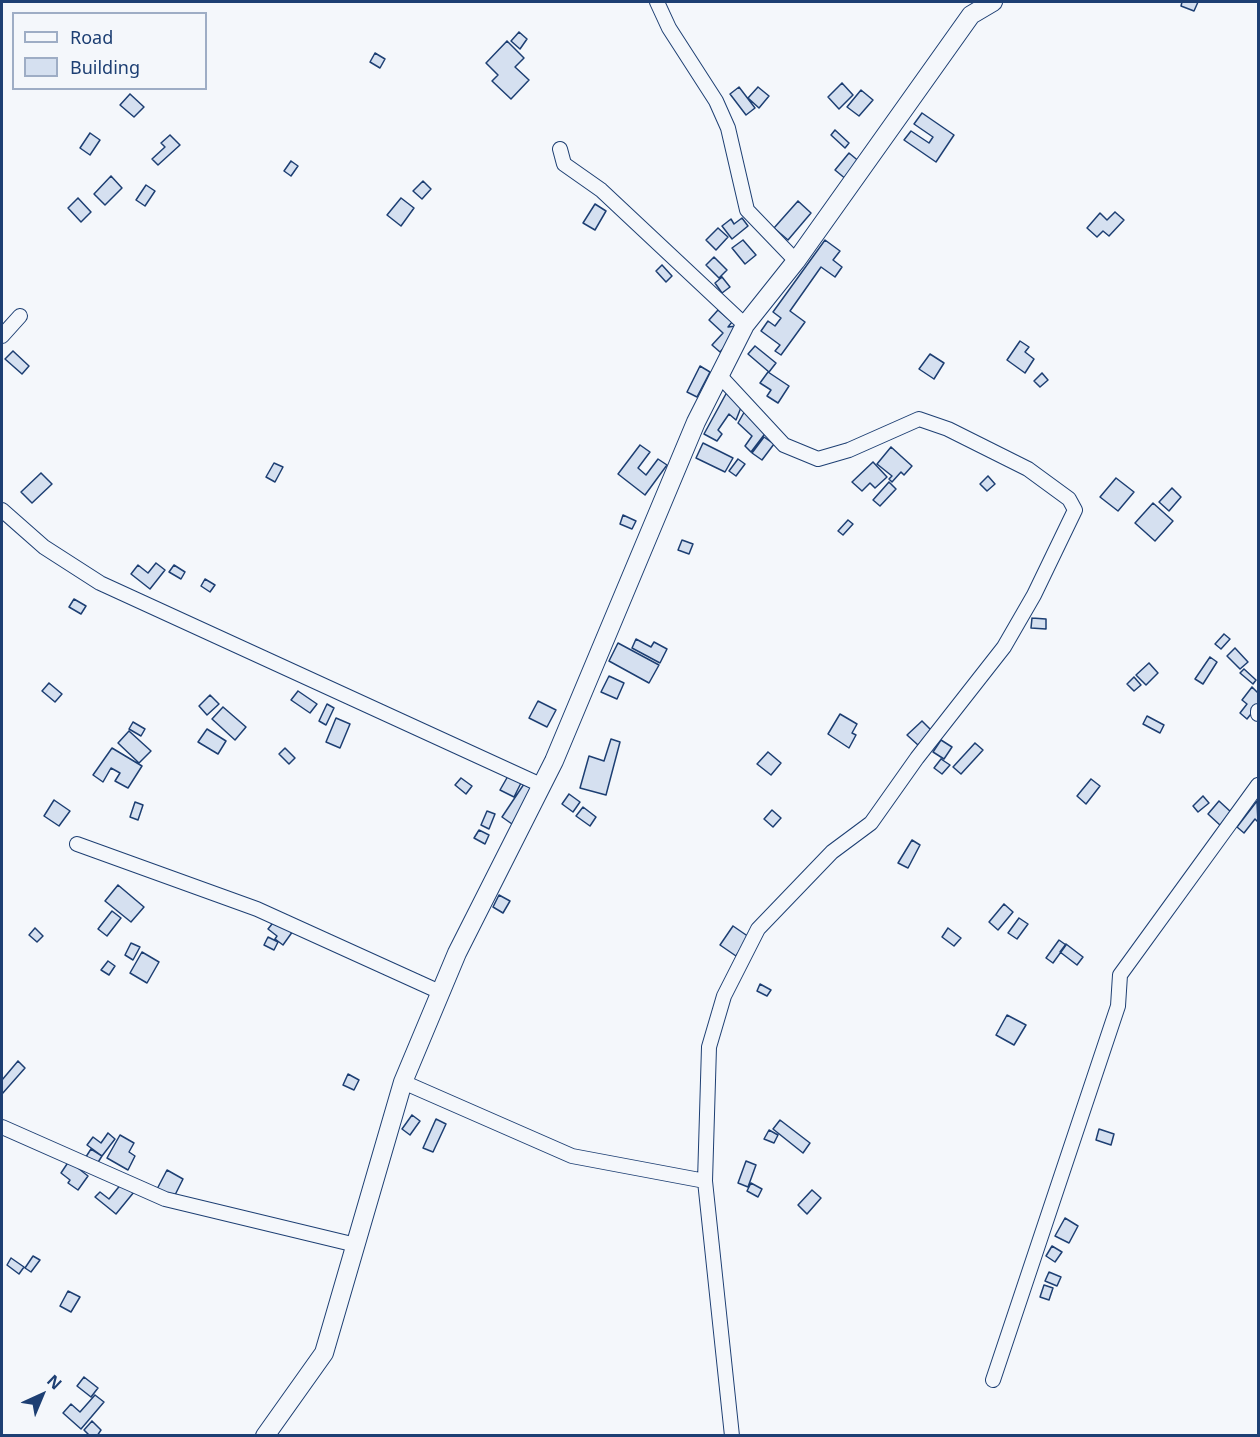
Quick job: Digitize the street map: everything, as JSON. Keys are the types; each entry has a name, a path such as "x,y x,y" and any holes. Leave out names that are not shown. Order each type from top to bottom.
{"street":[{"path":"657,2 669,28 716,101 729,128 747,210 796,261"},
{"path":"265,1436 324,1353 403,1082 457,952 554,761 696,422 745,325 796,261 971,15 993,2"},
{"path":"560,149 564,164 601,190 745,325"},
{"path":"2,336 20,316"},
{"path":"720,376 784,446 818,459 849,450 919,419 948,429 1028,469 1069,499 1075,510 1034,595 1004,647 917,758 871,823 832,852 758,929 724,996 709,1047 705,1181 732,1436"},
{"path":"2,510 44,547 100,584 210,632 541,785"},
{"path":"993,1380 1118,1006 1120,975 1258,785"},
{"path":"77,844 257,909 440,992"},
{"path":"403,1082 572,1156 705,1181"},
{"path":"2,1127 165,1199 356,1245"}],"building":[{"path":"1182,2 1198,2 1194,11 1181,6"},
{"path":"519,32 527,39 520,49 511,41"},
{"path":"507,41 524,58 515,67 529,80 511,99 492,81 498,75 486,63"},
{"path":"375,53 385,59 380,68 370,62"},
{"path":"842,83 853,95 839,109 828,97"},
{"path":"739,87 755,108 746,115 730,94"},
{"path":"758,87 769,96 759,108 748,98"},
{"path":"861,90 873,100 859,116 847,107"},
{"path":"130,94 144,107 134,117 120,105"},
{"path":"922,113 954,135 936,162 904,140 911,131 929,143 933,137 914,124"},
{"path":"835,130 849,143 845,148 831,135"},
{"path":"90,133 100,140 90,155 80,148"},
{"path":"170,135 180,145 158,165 152,159 165,147 161,143"},
{"path":"849,153 861,163 847,180 835,170"},
{"path":"291,161 298,166 291,176 284,171"},
{"path":"111,176 122,188 105,205 94,194"},
{"path":"423,181 431,189 422,199 413,191"},
{"path":"146,185 155,191 145,206 136,200"},
{"path":"78,198 91,212 81,222 68,208"},
{"path":"401,198 414,208 401,226 387,215"},
{"path":"798,201 811,213 788,240 774,228"},
{"path":"595,204 606,211 595,230 583,223"},
{"path":"1115,212 1124,220 1109,236 1103,231 1097,237 1087,228 1100,213 1107,220"},
{"path":"742,218 748,226 732,239 722,226 731,219 734,224"},
{"path":"718,228 728,237 716,250 706,240"},
{"path":"743,240 756,255 745,264 732,248"},
{"path":"825,240 840,251 833,260 842,267 835,277 821,267 790,311 805,322 781,355 775,351 780,345 761,331 768,321 775,326 781,318 773,312"},
{"path":"714,257 727,270 719,278 706,265"},
{"path":"662,265 672,276 666,282 656,271"},
{"path":"722,277 730,287 722,293 715,283"},
{"path":"718,310 732,322 728,327 745,325 720,352 712,345 723,333 709,320"},
{"path":"1020,341 1029,347 1025,352 1034,359 1025,373 1007,360"},
{"path":"755,346 776,363 769,372 748,354"},
{"path":"13,351 29,366 22,374 5,359"},
{"path":"930,354 944,363 934,379 919,369"},
{"path":"700,366 710,372 697,397 687,392"},
{"path":"768,372 789,386 778,403 767,396 771,390 760,383"},
{"path":"1042,373 1048,380 1040,387 1034,381"},
{"path":"727,392 742,405 736,420 729,414 718,430 722,434 717,441 704,434"},
{"path":"746,409 767,431 751,452 745,446 752,436 738,423"},
{"path":"764,437 774,444 762,460 752,453"},
{"path":"703,443 733,458 725,472 696,458"},
{"path":"640,445 650,452 638,468 646,475 658,459 667,465 645,495 618,474"},
{"path":"891,447 912,466 904,475 901,472 892,482 889,479 892,476 877,464"},
{"path":"738,459 745,464 736,476 729,471"},
{"path":"873,462 887,477 875,488 870,483 862,491 852,482"},
{"path":"274,463 283,467 275,482 266,477"},
{"path":"41,473 52,484 32,503 21,492"},
{"path":"988,476 995,484 987,491 980,484"},
{"path":"1116,478 1134,492 1118,511 1100,497"},
{"path":"889,482 896,489 880,506 873,500"},
{"path":"1172,488 1181,497 1169,511 1159,502"},
{"path":"1153,503 1173,521 1155,541 1135,523"},
{"path":"623,515 636,521 632,529 620,524"},
{"path":"848,520 853,524 843,535 838,531"},
{"path":"682,540 693,544 689,554 678,550"},
{"path":"156,563 165,570 150,589 131,574 138,565 148,573"},
{"path":"174,565 185,572 181,579 169,572"},
{"path":"205,579 215,585 210,592 201,586"},
{"path":"74,599 86,606 81,614 69,607"},
{"path":"1032,618 1046,619 1046,629 1031,628"},
{"path":"1224,634 1230,639 1221,649 1215,644"},
{"path":"636,639 651,647 654,642 667,649 660,663 632,648"},
{"path":"618,643 659,665 649,683 609,661"},
{"path":"1235,648 1248,662 1240,669 1227,656"},
{"path":"1210,657 1217,662 1203,684 1195,679"},
{"path":"1149,663 1158,673 1146,685 1136,675"},
{"path":"1244,669 1256,680 1253,684 1240,673"},
{"path":"609,676 624,683 617,699 601,692"},
{"path":"1134,677 1141,685 1134,691 1127,684"},
{"path":"49,683 62,694 55,702 42,691"},
{"path":"1252,687 1258,693 1258,705 1247,719 1240,713 1247,704 1242,700"},
{"path":"298,691 317,704 310,713 291,700"},
{"path":"210,695 219,704 207,715 199,706"},
{"path":"538,701 556,710 547,727 529,718"},
{"path":"327,704 334,708 326,725 319,721"},
{"path":"223,707 246,727 235,740 212,719"},
{"path":"840,714 857,724 852,733 856,735 849,748 828,734"},
{"path":"1147,716 1164,725 1160,733 1143,724"},
{"path":"336,718 350,724 340,748 326,742"},
{"path":"922,721 932,731 918,745 907,735"},
{"path":"133,722 145,729 141,736 129,729"},
{"path":"207,729 226,741 218,754 198,742"},
{"path":"129,731 151,751 139,763 118,743"},
{"path":"611,739 620,742 606,795 580,788 589,756 604,761"},
{"path":"941,740 952,747 944,759 933,752"},
{"path":"975,743 983,750 961,774 953,767"},
{"path":"112,748 142,766 128,788 115,781 120,773 111,768 103,782 93,775"},
{"path":"285,748 295,758 289,764 279,754"},
{"path":"768,752 781,763 771,775 757,764"},
{"path":"941,759 950,765 942,774 934,768"},
{"path":"508,776 521,783 514,797 500,790"},
{"path":"461,778 472,786 466,794 455,785"},
{"path":"1091,779 1100,786 1086,804 1077,796"},
{"path":"524,784 534,790 512,824 502,817"},
{"path":"569,794 580,802 573,812 562,804"},
{"path":"1203,796 1209,803 1198,812 1193,806"},
{"path":"54,800 70,811 59,826 44,816"},
{"path":"1219,801 1232,813 1221,826 1208,814"},
{"path":"1257,801 1258,822 1255,819 1244,833 1237,827"},
{"path":"135,802 143,805 138,820 130,817"},
{"path":"583,807 596,817 590,826 576,816"},
{"path":"772,810 781,818 773,827 764,819"},
{"path":"487,811 495,814 489,829 481,825"},
{"path":"479,830 489,835 485,844 474,838"},
{"path":"912,840 920,845 908,868 898,863"},
{"path":"118,885 144,907 131,922 105,901"},
{"path":"499,895 510,901 503,913 493,907"},
{"path":"1004,904 1013,912 998,930 989,922"},
{"path":"112,911 121,918 107,936 98,929"},
{"path":"1019,918 1028,924 1017,939 1008,933"},
{"path":"276,919 293,931 283,945 268,929"},
{"path":"733,926 749,937 736,956 720,945"},
{"path":"35,928 43,936 37,942 29,935"},
{"path":"948,928 961,938 954,946 942,937"},
{"path":"268,937 278,942 274,950 264,945"},
{"path":"1059,940 1066,945 1053,963 1046,958"},
{"path":"131,943 140,947 133,960 125,955"},
{"path":"1066,944 1083,957 1077,965 1060,952"},
{"path":"142,952 159,962 147,983 130,973"},
{"path":"108,961 115,966 109,975 101,970"},
{"path":"760,984 771,990 767,996 757,991"},
{"path":"1007,1015 1026,1025 1014,1045 996,1035"},
{"path":"18,1061 25,1068 2,1094 2,1080"},
{"path":"348,1074 359,1080 354,1090 343,1085"},
{"path":"412,1115 420,1121 410,1135 402,1129"},
{"path":"436,1119 446,1124 433,1152 423,1148"},
{"path":"780,1120 810,1143 803,1153 773,1129"},
{"path":"1099,1129 1114,1134 1111,1145 1096,1140"},
{"path":"769,1130 778,1135 774,1143 764,1139"},
{"path":"108,1133 115,1139 102,1156 87,1145 93,1137 101,1143"},
{"path":"120,1135 134,1143 129,1152 135,1156 128,1170 107,1158"},
{"path":"91,1149 102,1156 95,1167 82,1163"},
{"path":"69,1161 88,1176 78,1190 68,1183 70,1180 61,1173"},
{"path":"746,1161 756,1165 748,1187 738,1183"},
{"path":"167,1170 183,1179 173,1199 156,1191"},
{"path":"122,1183 134,1192 116,1214 95,1197 100,1192 109,1199"},
{"path":"751,1183 762,1189 758,1197 747,1191"},
{"path":"812,1190 821,1198 807,1214 798,1205"},
{"path":"1065,1218 1078,1226 1069,1243 1055,1236"},
{"path":"1052,1246 1062,1252 1055,1262 1046,1256"},
{"path":"33,1256 40,1260 31,1272 25,1268"},
{"path":"11,1258 24,1267 19,1274 7,1265"},
{"path":"1049,1272 1061,1277 1057,1286 1045,1281"},
{"path":"1044,1285 1053,1288 1049,1300 1040,1297"},
{"path":"68,1291 80,1297 71,1312 60,1306"},
{"path":"84,1377 98,1388 91,1397 77,1386"},
{"path":"95,1395 104,1402 81,1429 63,1413 71,1404 80,1412"},
{"path":"92,1421 101,1430 97,1436 90,1436 84,1430"}]}
